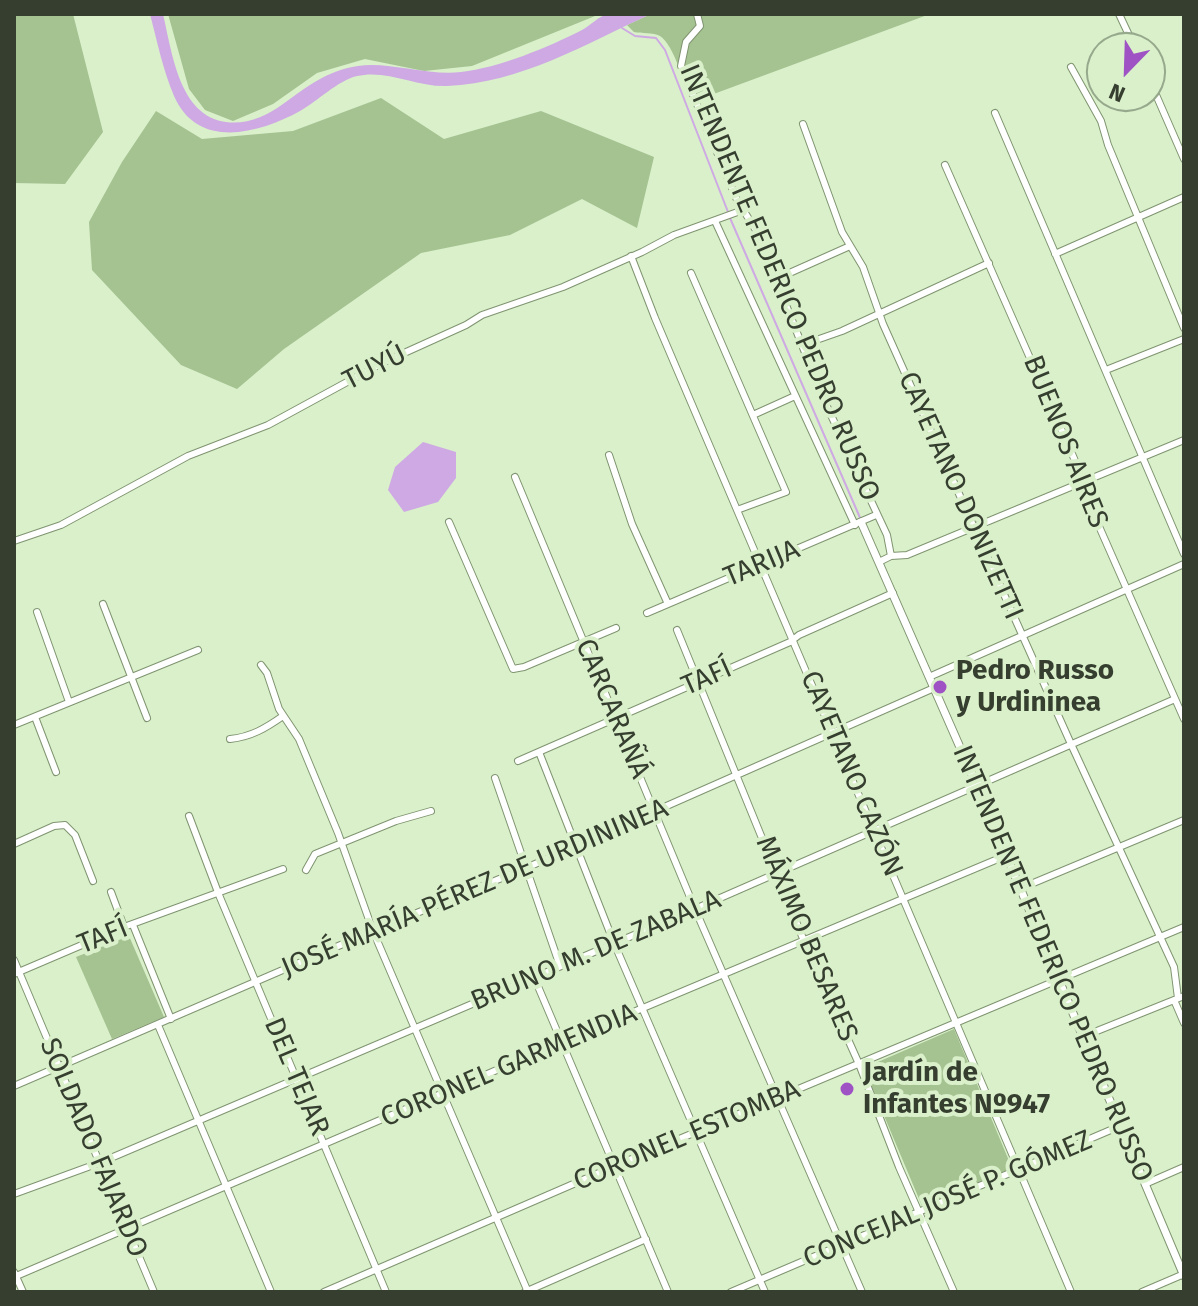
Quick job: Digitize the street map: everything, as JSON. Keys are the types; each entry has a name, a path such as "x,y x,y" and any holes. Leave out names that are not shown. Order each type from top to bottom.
{"street":[{"name":"INTENDENTE FEDERICO PEDRO RUSSO","path":"697,14 700,26 686,42 681,66 743,210 757,232 802,345 887,535 891,556"},
{"path":"1071,67 1101,121 1108,145 1184,328"},
{"path":"1164,112 1184,159"},
{"path":"995,113 1184,554"},
{"name":"CAYETANO DONIZETTI","path":"803,124 832,205 863,267 879,314 1174,967 1184,1023"},
{"name":"BUENOS AIRES","path":"945,165 1184,719"},
{"path":"1055,254 1184,197"},
{"name":"TUYÚ","path":"14,541 61,525 188,456 268,425 382,363 482,315 563,287 674,235 743,210"},
{"path":"715,221 795,396 858,523"},
{"path":"776,279 850,246"},
{"name":"CAYETANO CAZÓN","path":"631,256 641,287 1071,1292"},
{"path":"802,345 879,314 989,263"},
{"path":"691,273 786,492 737,510"},
{"path":"1106,370 1184,339"},
{"path":"753,415 795,396"},
{"path":"879,562 891,556 907,555 1184,440"},
{"path":"609,455 632,524 668,604"},
{"name":"CARCARAÑÁ","path":"515,477 695,909 862,1292"},
{"name":"TARIJA","path":"647,613 876,515"},
{"path":"449,522 513,669 616,628"},
{"name":"INTENDENTE FEDERICO PEDRO RUSSO","path":"858,523 879,562 977,786 1184,1275"},
{"path":"929,677 1022,633 1184,564"},
{"name":"TAFÍ","path":"518,761 893,593"},
{"path":"103,604 147,718"},
{"path":"37,612 69,702"},
{"name":"MÁXIMO BESARES","path":"677,630 804,941 954,1292"},
{"path":"14,725 198,650"},
{"path":"261,665 283,716 299,739 342,843 373,931 527,1292 646,1239"},
{"name":"JOSÉ MARÍA PÉREZ DE URDININEA","path":"14,1086 526,868 934,688"},
{"path":"1175,697 1184,690"},
{"name":"BRUNO M. DE ZABALA","path":"14,1194 99,1163 695,909 1175,697"},
{"path":"230,739 262,730 283,716"},
{"path":"35,717 56,772"},
{"path":"539,752 614,943 765,1292"},
{"path":"495,778 560,966"},
{"path":"306,870 315,854 396,821 431,811"},
{"name":"DEL TEJAR","path":"189,816 219,895 386,1292"},
{"path":"1019,889 1184,820"},
{"path":"14,844 54,826 65,825 75,835 93,881"},
{"name":"CORONEL GARMENDIA","path":"15,1275 1005,856"},
{"name":"TAFÍ","path":"17,973 124,927 219,895 283,869"},
{"path":"111,892 124,927"},
{"path":"133,925 171,1019"},
{"name":"CORONEL ESTOMBA","path":"324,1292 1184,927"},
{"name":"SOLDADO FAJARDO","path":"14,960 154,1292"},
{"path":"534,977 668,1292"},
{"path":"1082,1037 1179,998"},
{"path":"158,1025 271,1292"},
{"name":"CONCEJAL JOSÉ P. GÓMEZ","path":"731,1292 1120,1126"},
{"path":"1145,1184 1184,1167"},
{"path":"15,1275 23,1292"},
{"path":"1142,1292 1184,1275"}],"green space":[{"path":"14,14 73,14 103,132 65,184 14,183"},
{"path":"168,14 600,14 472,66 424,71 365,59 317,73 273,104 233,121 205,110 189,89"},
{"path":"651,14 930,14 692,102 665,41 657,35 634,32 627,25"},
{"path":"381,98 444,139 541,111 654,157 637,228 582,199 510,235 421,253 284,349 237,389 181,365 92,270 89,222 122,162 156,111 202,139 293,131"},
{"path":"129,936 164,1017 112,1039 76,957"},
{"path":"954,1029 1012,1168 922,1206 864,1068"}],"shaded area":[{"path":"150,14 163,14 180,80 198,108 210,117 234,123 263,116 318,80 347,68 382,65 448,73 475,70 539,50 582,30 605,15 651,14 552,60 501,78 435,86 390,76 357,76 342,82 284,119 267,126 231,132 214,131 198,125 185,113 170,86"},
{"path":"423,442 456,452 456,478 438,502 404,512 388,490 395,467"}],"waterway":[{"path":"622,28 635,36 656,38 665,50 728,212"},
{"path":"730,218 861,520"}],"place":[{"name":"Pedro Russo y Urdininea","path":"940,687"},
{"name":"Jardín de Infantes Nº947","path":"847,1089"}]}
